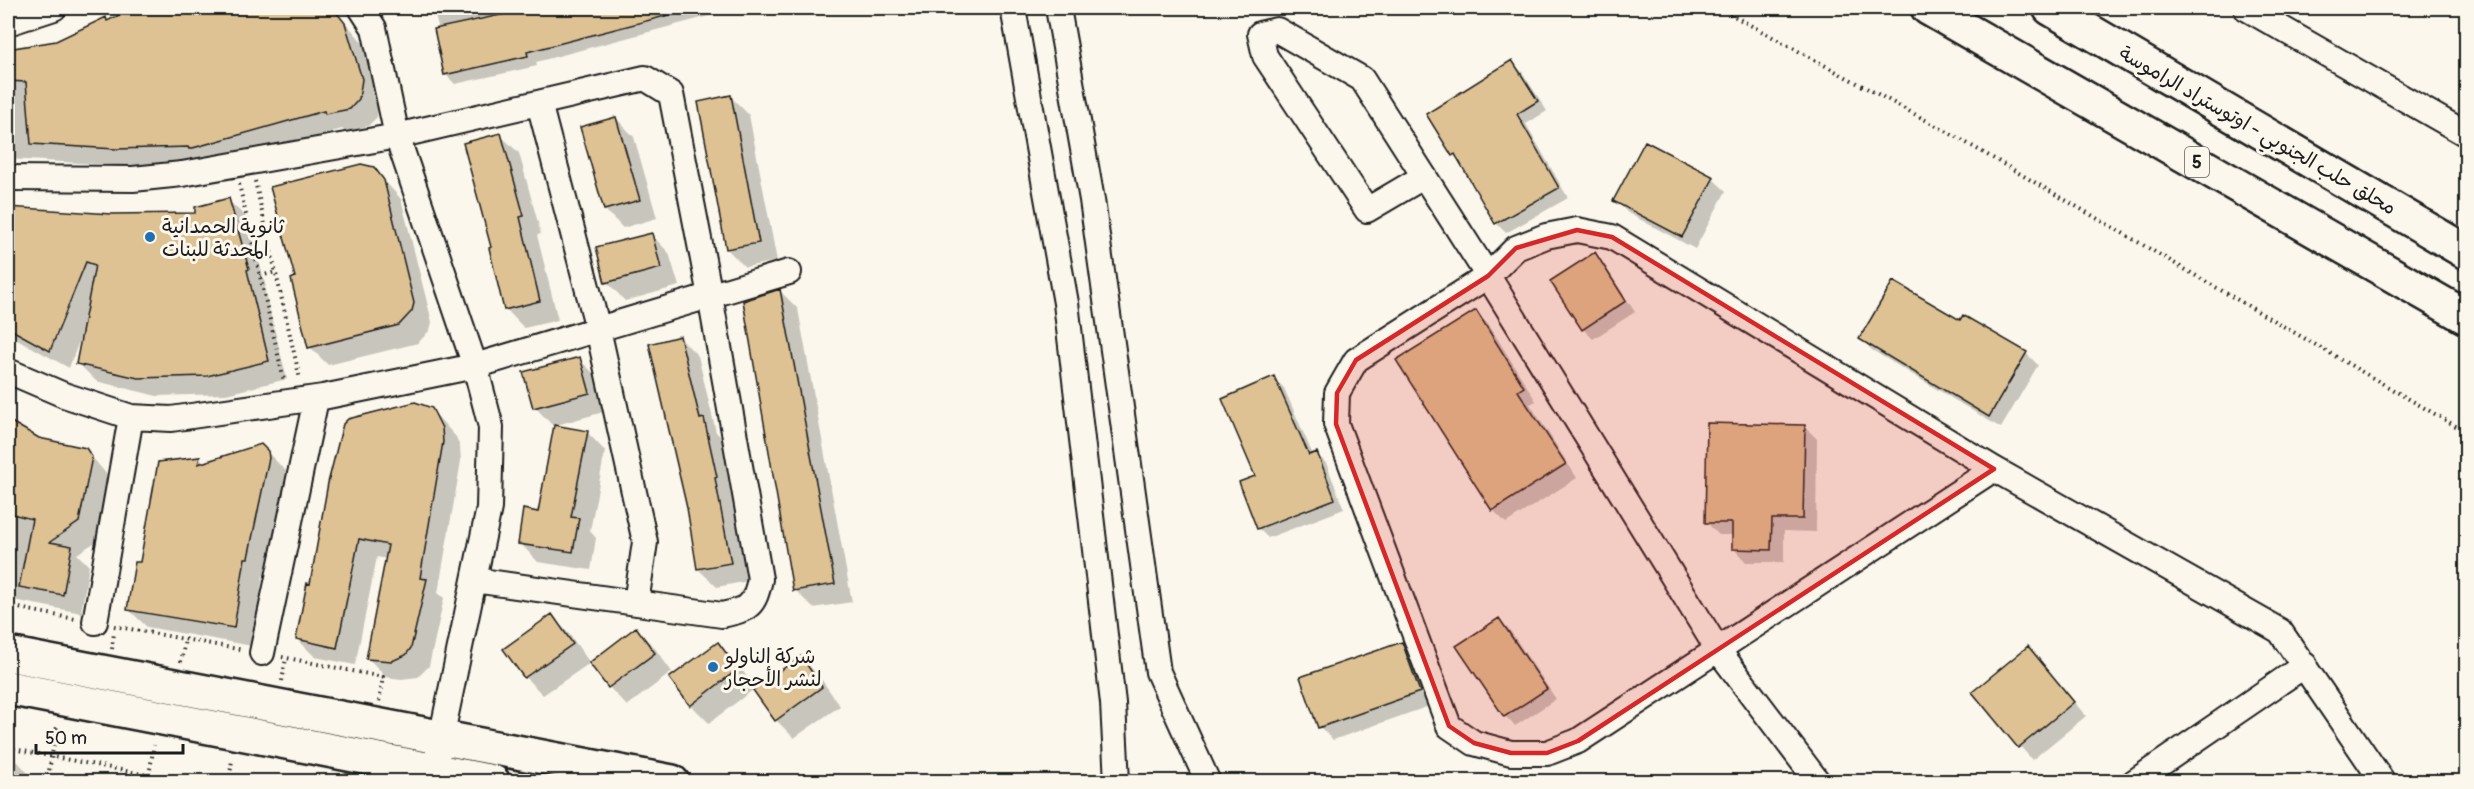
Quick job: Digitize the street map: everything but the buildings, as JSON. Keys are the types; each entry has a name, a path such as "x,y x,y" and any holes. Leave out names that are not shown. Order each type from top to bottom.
{"main road":[{"name":"5","path":"1928,8 2466,317"},
{"name":"محلق حلب الجنوبي - اوتوستراد الراموسة","path":"2050,8 2466,252"},
{"path":"8,654 672,782"},
{"path":"8,688 433,776 493,782"}],"street":[{"path":"8,23 54,8"},
{"path":"361,8 374,28 397,136 475,366 491,427 489,508 433,776"},
{"path":"1013,8 1066,303 1113,703 1117,782"},
{"path":"1058,8 1092,200 1158,672 1208,782"},
{"path":"2246,8 2466,134"},
{"path":"1423,177 1367,210 1265,57 1260,34 1277,30 1362,79 1488,276 1718,650 1818,782"},
{"path":"8,178 133,179 182,174 397,136 645,78 670,94 710,296 760,579 755,599 742,610 722,615 474,580"},
{"path":"539,103 598,329 645,542 636,603"},
{"path":"1994,469 1578,741 1547,753 1511,753 1474,742 1449,726 1336,424 1337,393 1356,360 1488,276 1516,248 1546,236 1577,230 1612,237 1994,469 2280,631 2383,782"},
{"path":"8,371 64,395 131,417 171,420 303,400 475,366 789,272"},
{"path":"262,653 303,400"},
{"path":"90,624 131,417"},
{"path":"2134,782 2305,665"}],"path":[{"path":"1719,8 1953,135 2466,432"},
{"path":"243,163 276,272 303,400"},
{"path":"243,163 260,276 303,400"},
{"path":"260,276 276,272"},
{"path":"8,632 9,606 90,624 262,653 383,677"},
{"path":"90,624 111,654"},
{"path":"180,667 184,639"},
{"path":"281,686 286,658"},
{"path":"47,782 57,726"},
{"path":"149,775 154,745"},
{"path":"8,748 183,782"},
{"path":"229,782 232,760"}],"highlighted area":[{"path":"1577,230 1612,237 1994,469 1578,741 1547,753 1511,753 1474,743 1449,726 1336,424 1337,393 1356,360 1488,276 1516,248"}],"place":[{"name":"ثانوية الحمدانية المحدثة للبنات","path":"150,237"},
{"name":"شركة الناولو لنشر الأحجار","path":"713,667"}]}
